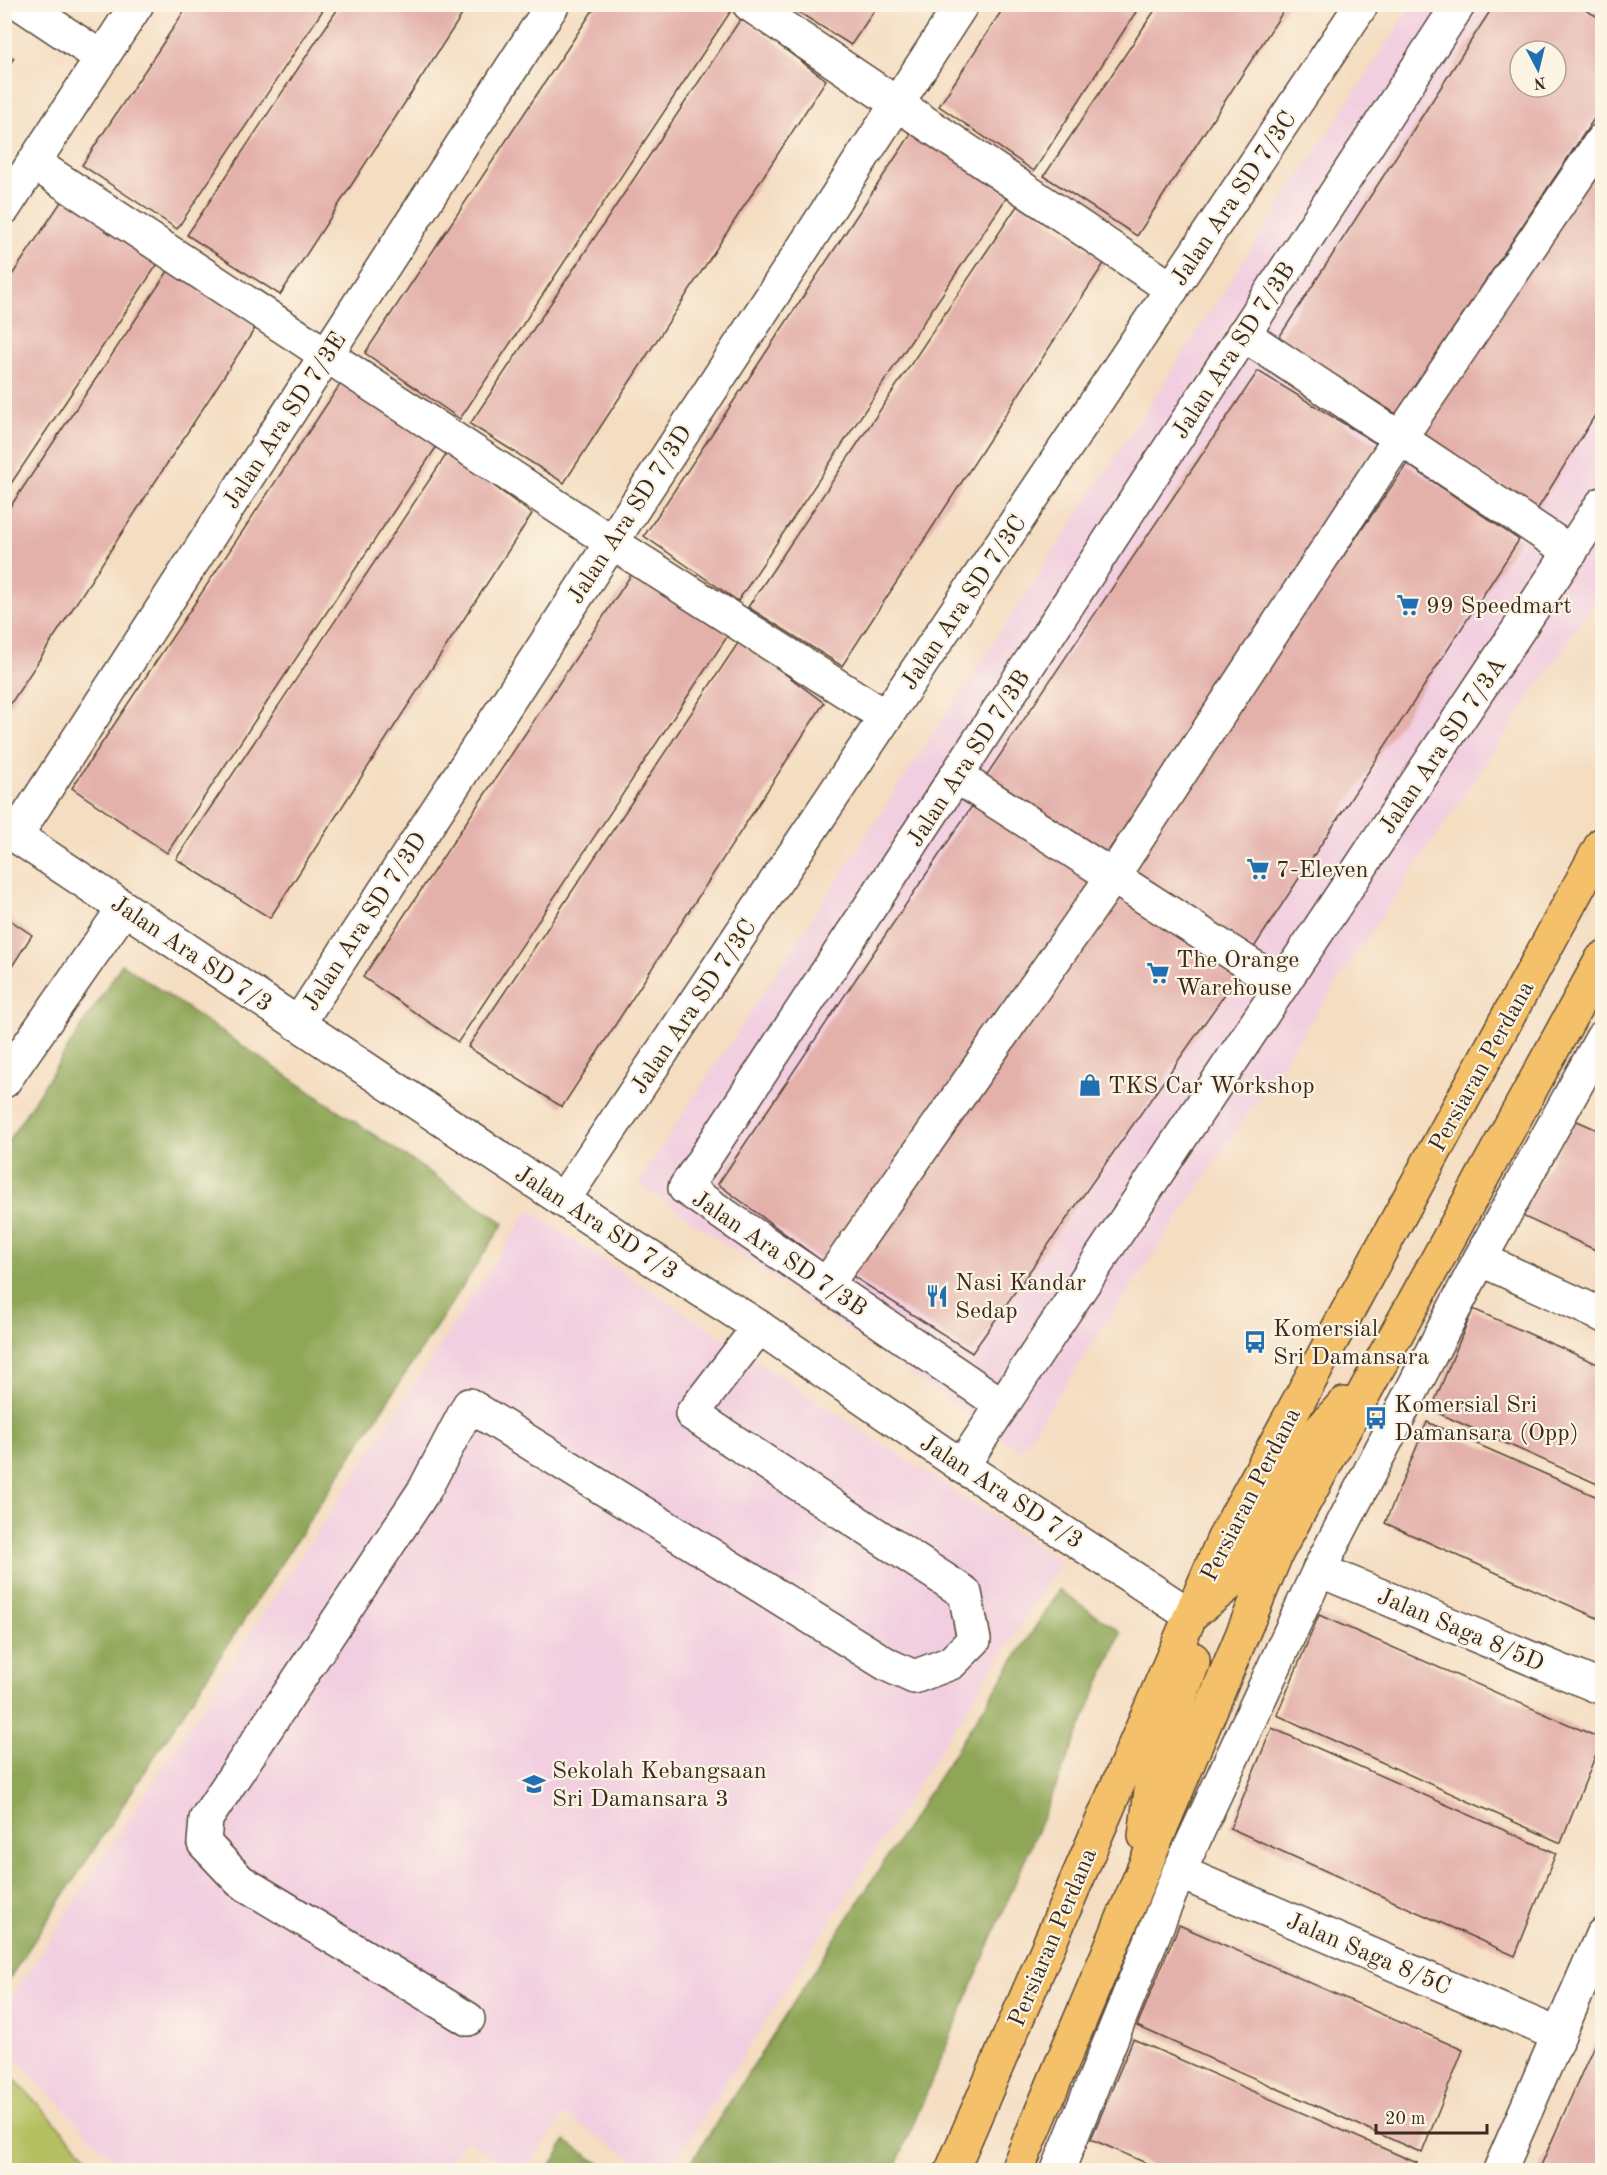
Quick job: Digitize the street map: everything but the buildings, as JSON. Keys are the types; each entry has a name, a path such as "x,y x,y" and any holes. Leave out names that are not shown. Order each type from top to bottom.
{"main road":[{"name":"Persiaran Perdana","path":"952,2170 1223,1540 1602,844"},
{"name":"Persiaran Perdana","path":"1017,2170 1277,1552 1602,959"},
{"path":"1139,1880 1154,1768 1193,1663 1190,1615 1231,1584 1300,1451 1379,1365"}],"street":[{"path":"21,4 102,58"},
{"path":"4,208 137,4"},
{"name":"Jalan Ara SD 7/3E","path":"10,832 327,354 553,4"},
{"path":"749,4 1172,289"},
{"name":"Jalan Ara SD 7/3D","path":"298,1024 962,4"},
{"name":"Jalan Ara SD 7/3C","path":"563,1200 1362,4"},
{"name":"Jalan Ara SD 7/3B","path":"1002,1405 685,1188 1459,4"},
{"path":"827,1284 1113,876 1400,438 1602,140"},
{"path":"34,163 611,542 886,717"},
{"path":"1243,334 1570,552"},
{"name":"Jalan Ara SD 7/3A","path":"962,1466 1602,504"},
{"path":"956,776 1282,985"},
{"name":"Jalan Ara SD 7/3","path":"10,832 759,1328 962,1466 1190,1615"},
{"path":"4,1081 124,908"},
{"path":"1058,2170 1179,1872 1320,1570 1480,1259 1602,1038"},
{"path":"1480,1259 1602,1315"},
{"path":"468,2019 240,1881 204,1843 206,1819 425,1489 469,1405 888,1665 914,1677 951,1663 974,1640 965,1593 692,1414 759,1328"},
{"name":"Jalan Saga 8/5D","path":"1320,1570 1602,1688"},
{"name":"Jalan Saga 8/5C","path":"1179,1872 1559,2035"},
{"path":"1500,2170 1602,1935"}],"shaded area":[{"path":"1412,5 1602,5 1602,591 1020,1451 638,1183"},
{"name":"Sekolah Kebangsaan Sri Damansara 3","path":"529,1210 1061,1562 670,2170 649,2170 565,2115 526,2170 510,2170 467,2139 443,2170 123,2170 5,2047 5,2007"}],"green space":[{"path":"122,964 504,1223 5,1985 5,1146"},
{"path":"1059,1590 1121,1632 894,2170 686,2170"},
{"path":"5,2069 100,2170 5,2170"},
{"path":"566,2141 609,2170 548,2170"}],"place":[{"name":"99 Speedmart","path":"1408,605"},
{"name":"7-Eleven","path":"1258,869"},
{"name":"The Orange Warehouse","path":"1158,973"},
{"name":"TKS Car Workshop","path":"1090,1085"},
{"name":"Nasi Kandar Sedap","path":"937,1296"},
{"name":"Komersial Sri Damansara","path":"1255,1342"},
{"name":"Komersial Sri Damansara (Opp)","path":"1376,1418"},
{"name":"Sekolah Kebangsaan Sri Damansara 3","path":"534,1784"}]}
